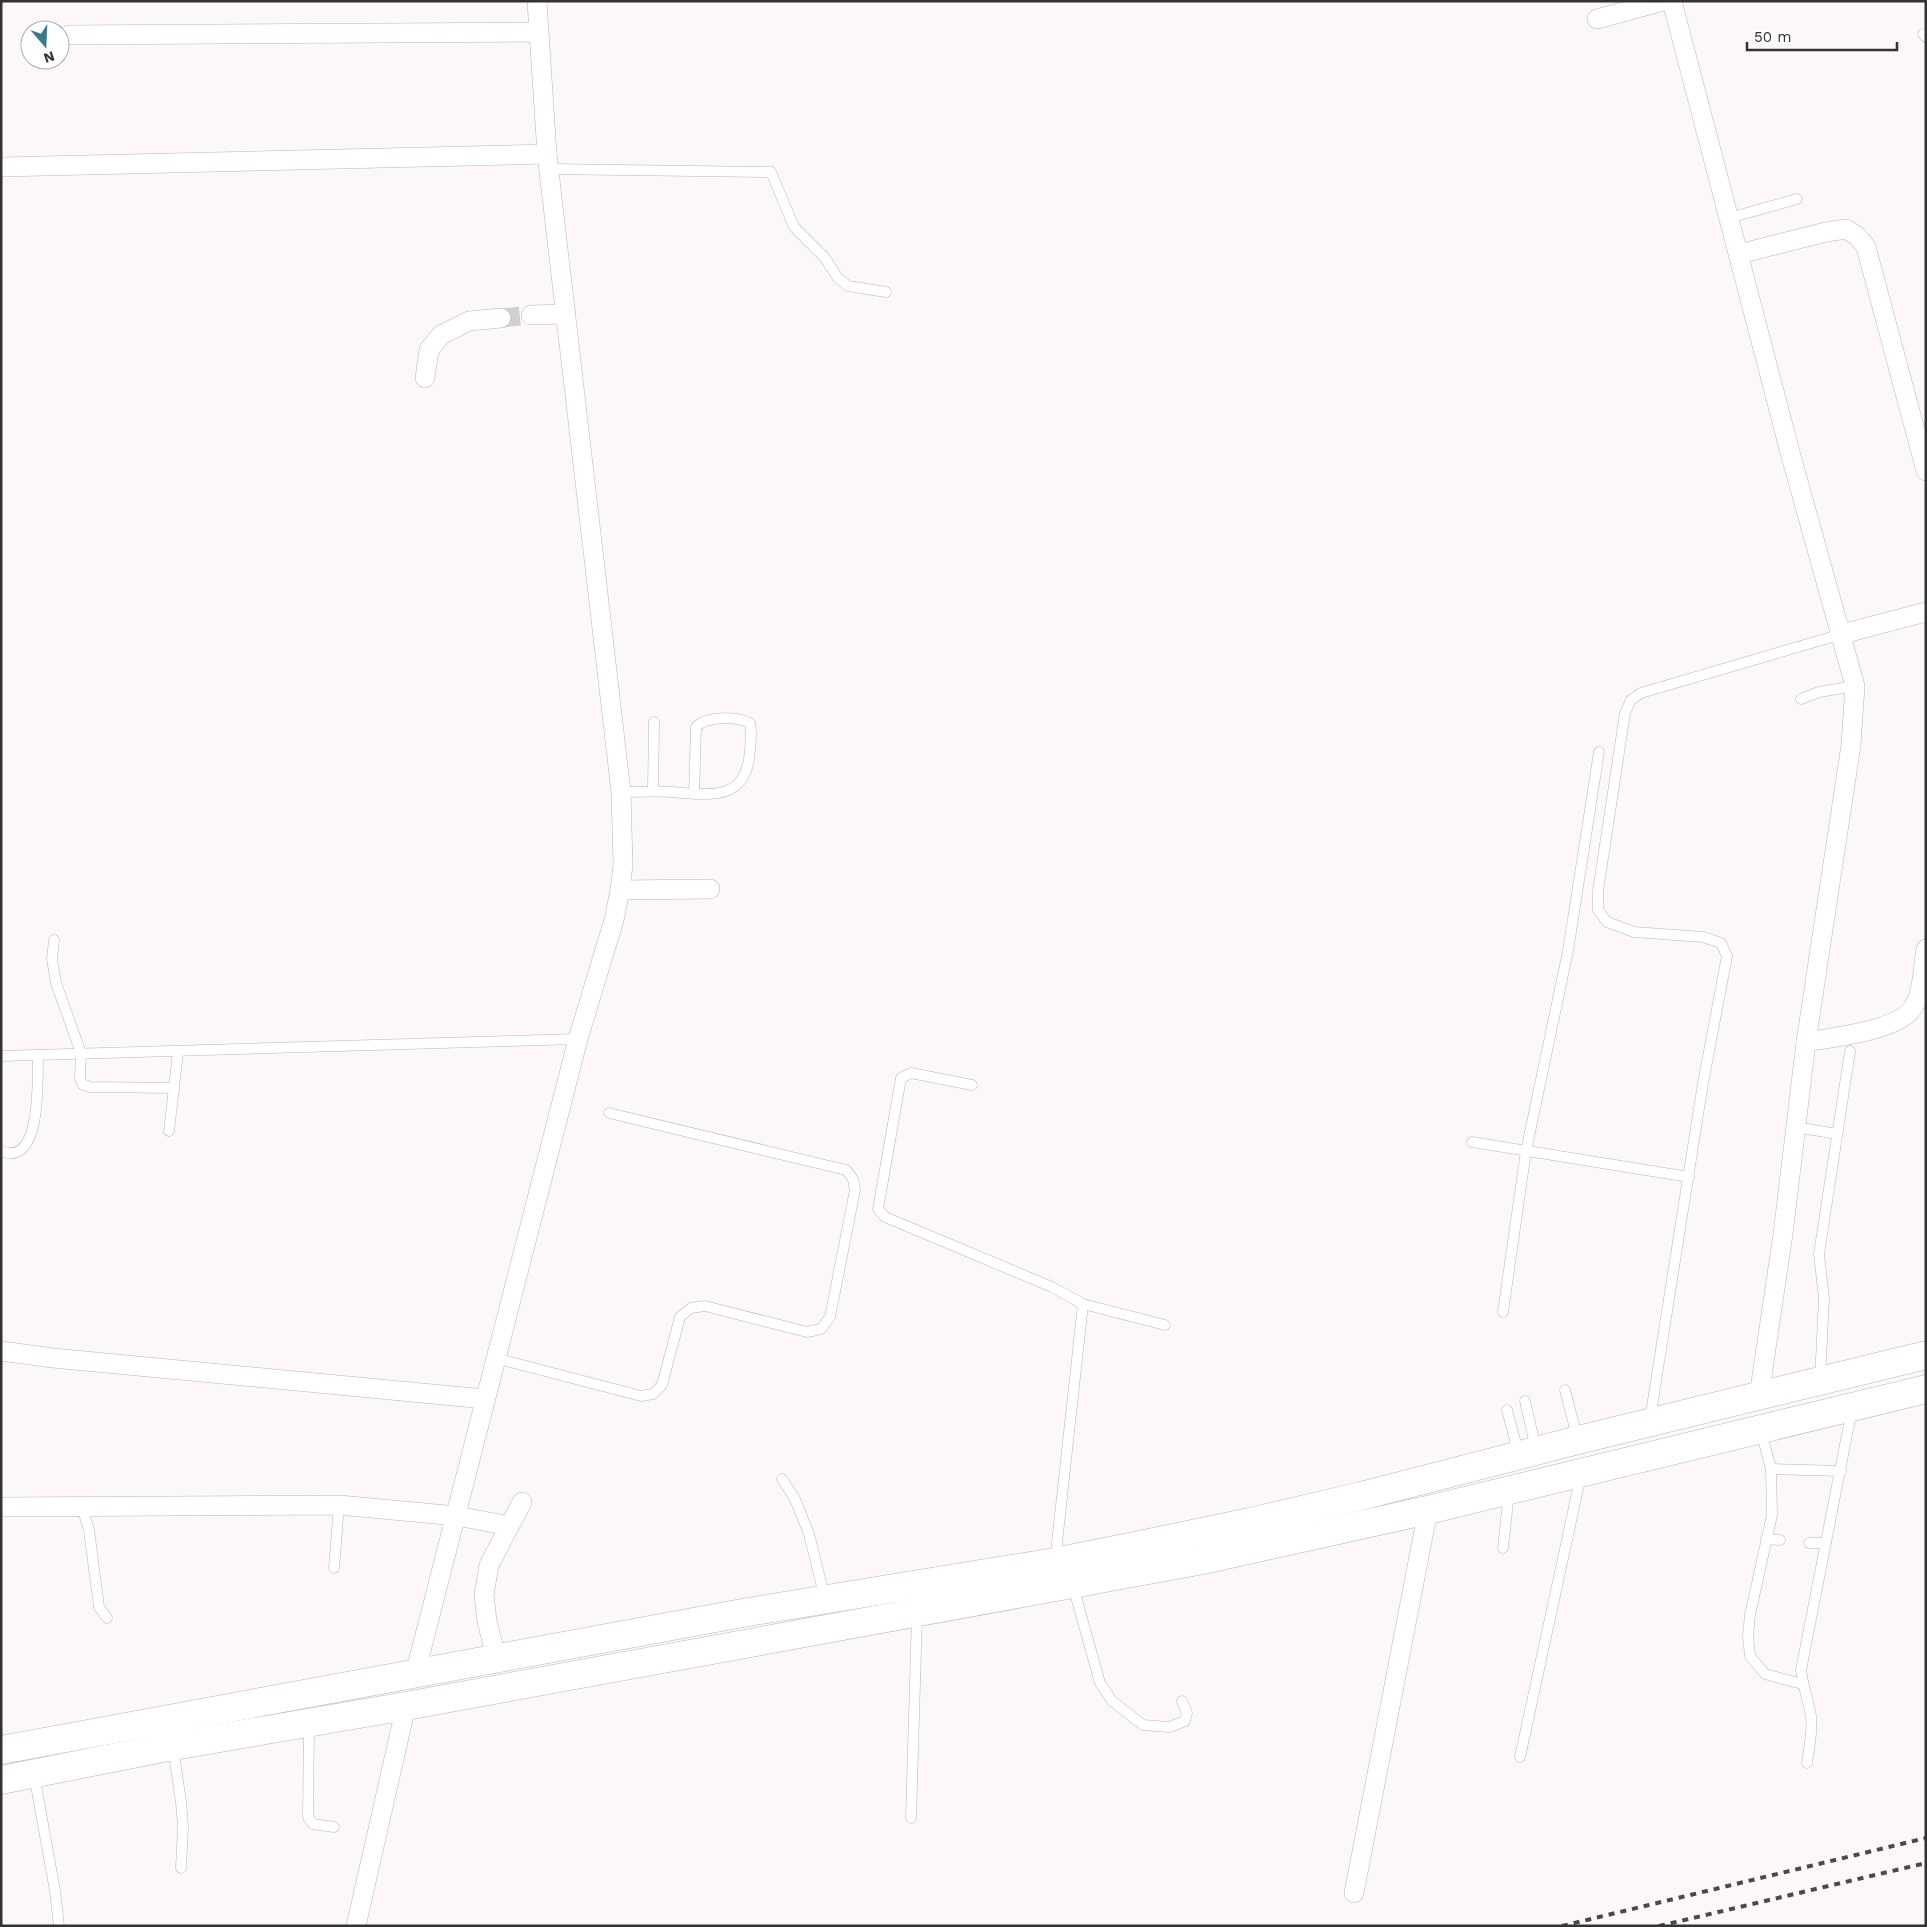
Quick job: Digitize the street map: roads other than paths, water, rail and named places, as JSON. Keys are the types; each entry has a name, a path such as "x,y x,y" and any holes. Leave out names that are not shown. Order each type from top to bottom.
{"main road":[{"path":"1,1750 496,1658 1055,1562 1259,1520 1926,1355"},
{"path":"1,1780 173,1746 406,1706 917,1611 1072,1585 1314,1537 1761,1431 1926,1389"},
{"path":"406,1706 415,1674"}],"street":[{"path":"415,1674 578,1039 614,920 620,890 623,832 621,792 548,162 537,1"},
{"path":"1597,19 1663,1"},
{"path":"1672,1 1791,456 1855,686 1851,745 1806,1042 1783,1234 1759,1396"},
{"path":"70,36 538,32"},
{"path":"1,167 548,162"},
{"path":"1739,254 1826,232 1846,229 1857,236 1866,247 1926,471"},
{"path":"531,314 566,314"},
{"path":"425,378 429,350 441,335 469,321 501,318"},
{"path":"1842,634 1926,612"},
{"path":"620,890 710,889"},
{"path":"1806,1042 1879,1029 1901,1018 1914,1007 1926,949"},
{"path":"1,1351 53,1358 485,1399"},
{"path":"496,1658 487,1621 484,1595 489,1565 522,1502"},
{"path":"1,1507 339,1505 457,1516 509,1526"},
{"path":"1354,1893 1428,1510"},
{"path":"356,1926 406,1706"}],"lane":[{"path":"548,162 771,172 794,227 825,258 838,278 848,286 886,292"},
{"path":"1730,218 1797,199"},
{"path":"1649,1423 1703,1084 1727,956 1721,943 1703,937 1634,932 1607,922 1598,910 1598,891 1625,713 1631,700 1641,693 1842,634"},
{"path":"1801,698 1819,692 1855,686"},
{"path":"621,792 653,791 694,794 711,795 728,790 744,777 749,766 750,723 737,718 708,720 700,722 696,727 694,794"},
{"path":"653,791 654,722"},
{"path":"1504,1312 1526,1151 1568,951 1598,752"},
{"path":"54,940 52,959 56,983 81,1053 80,1078 82,1084 90,1087 174,1088"},
{"path":"1,1056 578,1039"},
{"path":"1820,1380 1824,1298 1819,1254 1850,1051"},
{"path":"169,1131 178,1052"},
{"path":"1,1151 17,1152 27,1145 33,1132 38,1055"},
{"path":"972,1085 911,1073 901,1078 878,1209 885,1218 1052,1287 1082,1304 1165,1325"},
{"path":"495,1358 640,1396 653,1394 662,1385 680,1317 691,1308 705,1306 807,1332 821,1329 830,1318 855,1190 853,1178 846,1170 609,1113"},
{"path":"1796,1127 1837,1134"},
{"path":"1472,1142 1689,1177"},
{"path":"1055,1562 1082,1304"},
{"path":"1565,1390 1578,1440"},
{"path":"1525,1401 1528,1453"},
{"path":"1807,1763 1811,1717 1802,1684 1801,1670 1852,1408"},
{"path":"1507,1410 1528,1453"},
{"path":"1761,1431 1771,1469 1772,1515 1750,1615 1748,1636 1750,1656 1765,1674 1802,1684"},
{"path":"1771,1469 1841,1471"},
{"path":"1520,1756 1581,1474"},
{"path":"782,1479 795,1499 809,1534 825,1600"},
{"path":"1503,1548 1510,1491"},
{"path":"334,1568 339,1505"},
{"path":"82,1507 92,1549 99,1607 107,1618"},
{"path":"1766,1539 1780,1540"},
{"path":"1809,1543 1826,1543"},
{"path":"1072,1585 1100,1683 1112,1701 1143,1725 1169,1727 1184,1721 1187,1713 1182,1701"},
{"path":"911,1818 917,1611"},
{"path":"309,1723 308,1817 313,1824 334,1827"},
{"path":"173,1746 182,1818 181,1868"},
{"path":"34,1772 55,1891 59,1926"}],"tunnel":[{"path":"501,318 531,315"}],"railway":[{"path":"1562,1926 1926,1838"},
{"path":"1659,1926 1926,1863"}]}
